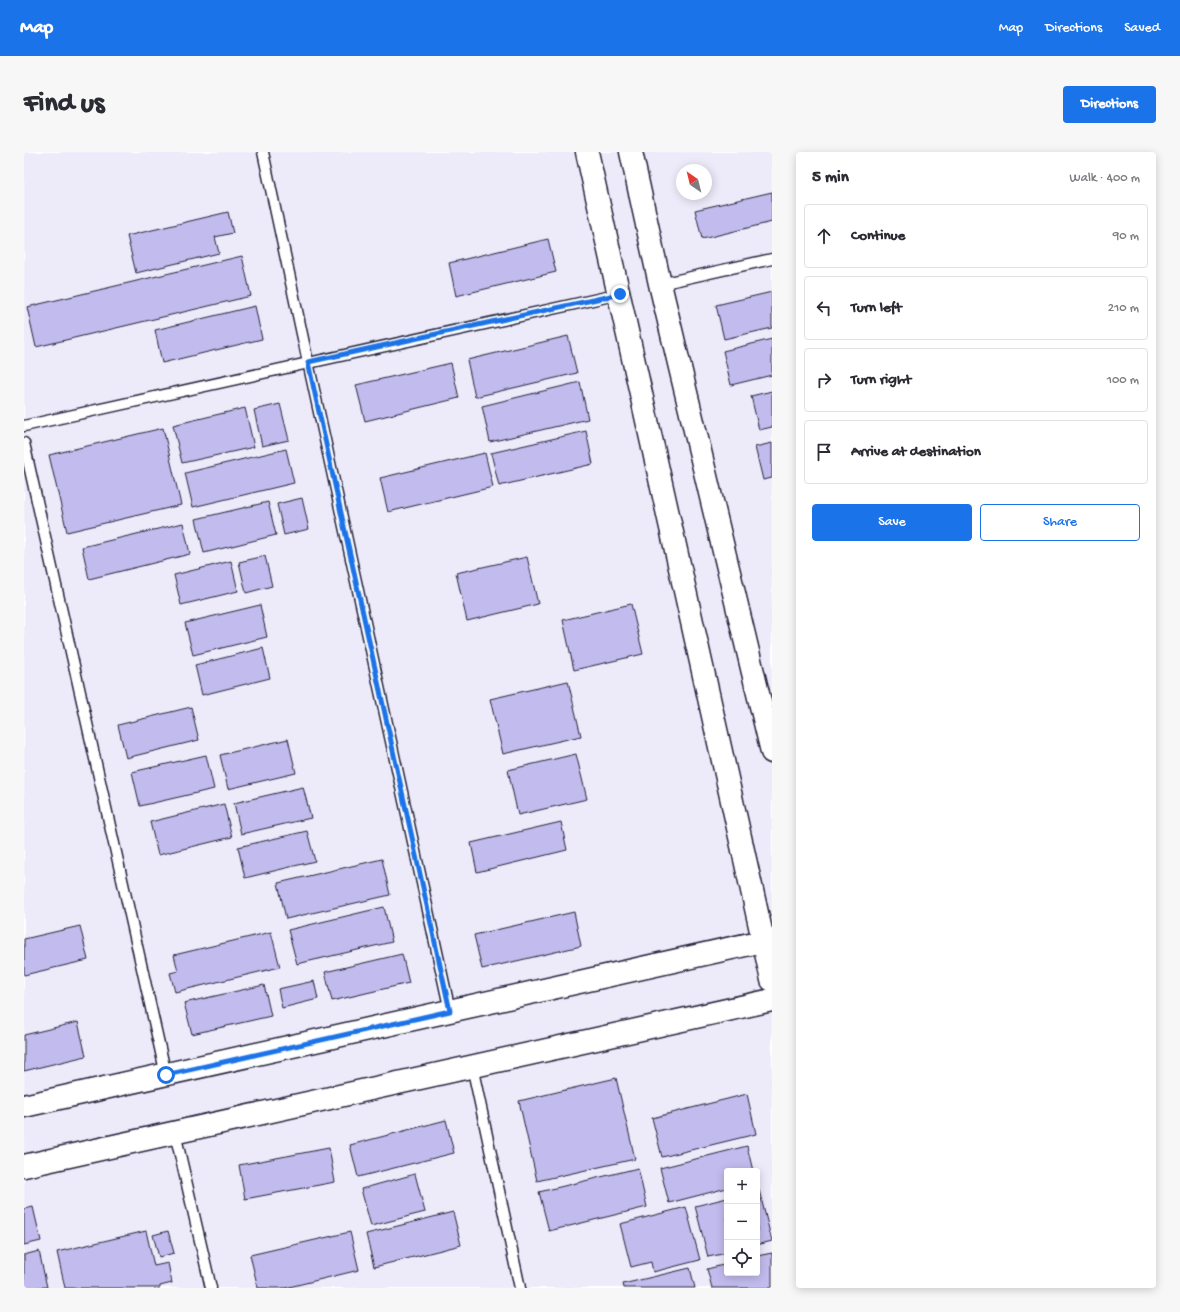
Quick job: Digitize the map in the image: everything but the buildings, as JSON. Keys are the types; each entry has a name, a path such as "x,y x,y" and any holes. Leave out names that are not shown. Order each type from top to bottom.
{"street":[{"path":"588,152 768,940 772,980"},
{"path":"631,152 660,284 772,752"},
{"path":"24,1106 768,940"},
{"path":"24,1166 772,1000"}],"lane":[{"path":"263,152 450,1011"},
{"path":"660,284 772,259"},
{"path":"24,426 620,294"},
{"path":"24,442 166,1075"},
{"path":"472,1066 520,1288"},
{"path":"175,1133 211,1288"}],"shaded area":[{"path":"24,152 772,152 772,1288 24,1288"}],"route":[{"path":"166,1075 450,1011 308,362 620,294"}]}
